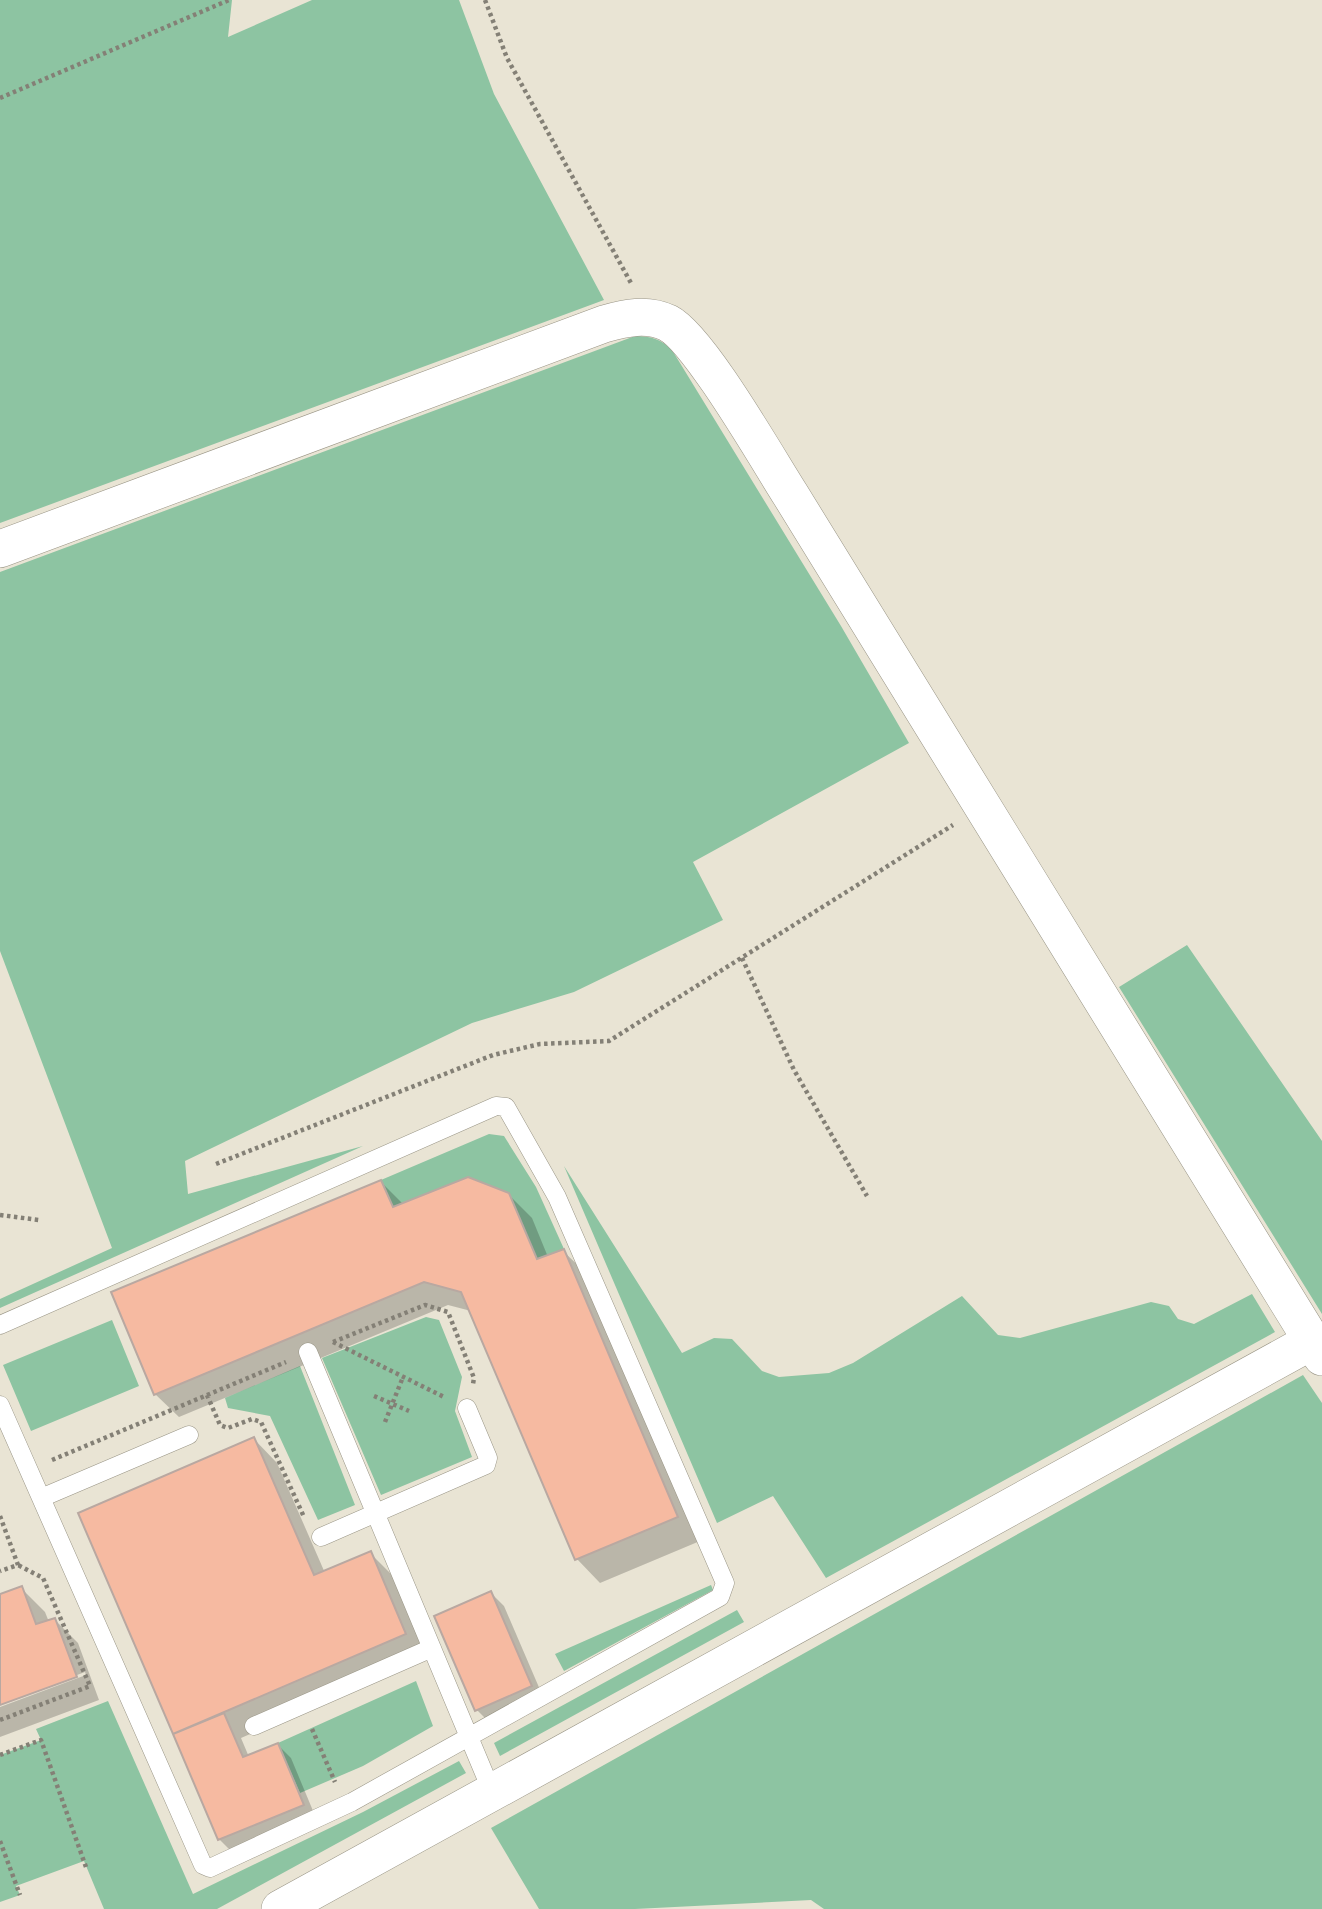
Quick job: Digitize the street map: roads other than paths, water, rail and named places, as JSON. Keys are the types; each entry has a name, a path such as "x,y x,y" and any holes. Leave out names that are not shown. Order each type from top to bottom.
{"street":[{"path":"0,549 604,324 650,317 676,328 703,360 790,494 1317,1349 492,1792 280,1909"}],"lane":[{"path":"0,1325 496,1105 506,1107 557,1197 725,1583 720,1597 469,1737 345,1805 210,1868 203,1865 0,1405"},
{"path":"308,1352 492,1792"},
{"path":"321,1537 486,1465 488,1458 467,1408"},
{"path":"41,1498 190,1435"},
{"path":"254,1726 432,1648"}]}
